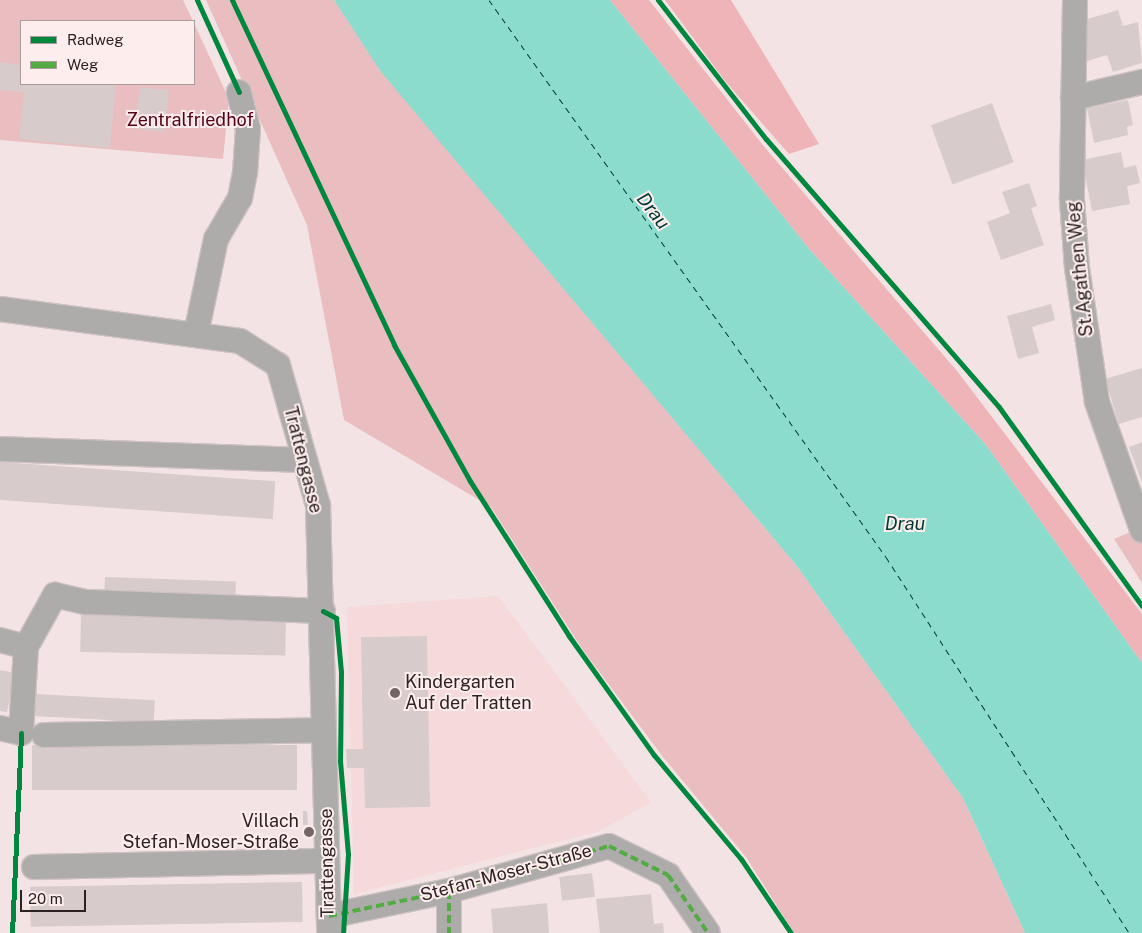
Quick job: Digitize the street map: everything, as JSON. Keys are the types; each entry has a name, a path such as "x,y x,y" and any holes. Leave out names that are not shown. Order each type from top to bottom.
{"street":[{"name":"St.Agathen Weg","path":"1075,0 1072,200 1077,268 1097,402 1135,496 1142,530"},
{"path":"1073,98 1142,82"},
{"path":"196,334 216,239 240,198 245,173 248,130 239,92"},
{"name":"Trattengasse","path":"0,309 240,341 278,365 318,505 323,612 329,925"},
{"path":"0,449 305,460"},
{"path":"0,728 21,733 26,646 55,595 86,602 323,612"},
{"path":"0,640 26,646"},
{"path":"44,735 324,730"},
{"name":"Stefan-Moser-Straße","path":"329,925 609,846 668,875 708,933"},
{"path":"34,867 327,862"},
{"path":"449,891 449,933"}],"shaded area":[{"path":"610,0 649,0 766,149 957,371 1142,614 1142,663 986,445 810,250"},
{"path":"665,0 731,0 819,144 789,154 725,81"},
{"path":"498,596 651,802 600,831 354,894 347,607"}],"green space":[{"name":"Zentralfriedhof","path":"0,0 183,0 193,20 20,20 20,85 195,85 195,25 229,99 223,159 0,140"},
{"path":"206,0 334,0 382,72 796,565 963,798 1025,933 794,933 746,857 663,757 583,650 491,507 344,420 307,225"},
{"path":"1135,530 1142,542 1142,583 1114,539"}],"water":[{"name":"Drau","path":"334,0 610,0 810,250 986,445 1142,663 1142,933 1025,933 963,798 796,565 381,72"}],"building":[{"path":"1118,10 1123,26 1138,22 1142,63 1113,72 1107,55 1087,61 1077,30 1081,21"},
{"path":"0,62 20,65 20,85 116,85 110,148 19,139 24,92 0,90"},
{"path":"140,87 169,90 164,132 136,129"},
{"path":"1128,100 1133,125 1127,127 1128,135 1094,143 1087,108"},
{"path":"992,103 1014,162 952,184 931,125"},
{"path":"1121,152 1124,168 1136,165 1140,183 1127,186 1130,204 1092,211 1082,160"},
{"path":"1029,183 1037,206 1031,208 1044,245 1001,260 987,222 1010,213 1002,192"},
{"path":"1051,304 1055,320 1032,327 1039,353 1018,359 1007,316"},
{"path":"1142,368 1142,417 1119,424 1105,379"},
{"path":"1142,442 1142,483 1129,447"},
{"path":"0,462 275,481 273,519 0,500"},
{"path":"105,577 236,582 235,599 104,594"},
{"path":"81,613 286,617 285,656 80,652"},
{"name":"Kindergarten Auf der Tratten","path":"427,636 430,807 365,808 364,768 347,768 346,749 363,749 361,637"},
{"path":"0,670 15,673 7,712 0,711"},
{"path":"34,694 155,700 154,722 33,716"},
{"path":"32,745 297,745 297,790 32,790"},
{"path":"303,811 307,811 308,825 303,825"},
{"path":"592,873 595,897 562,901 559,877"},
{"path":"302,882 303,922 31,927 30,887"},
{"path":"651,894 654,924 663,923 664,933 600,933 596,899"},
{"path":"547,903 549,933 493,933 491,909"}],"ferry route":[{"path":"489,0 886,557 1129,933"}],"marked path":[{"path":"329,916 449,891 609,846 668,875 708,933"},
{"path":"449,891 449,933"}],"cycle path":[{"path":"197,0 239,92"},
{"path":"232,0 394,345 470,481 569,636 654,755 741,859 791,933"},
{"path":"658,0 766,139 999,407 1142,606"},
{"path":"323,611 336,618 341,672 340,761 348,854 343,933"},
{"path":"12,933 21,733"}],"place":[{"name":"Kindergarten Auf der Tratten","path":"395,693"},
{"name":"Villach Stefan-Moser-Straße","path":"309,832"}]}
